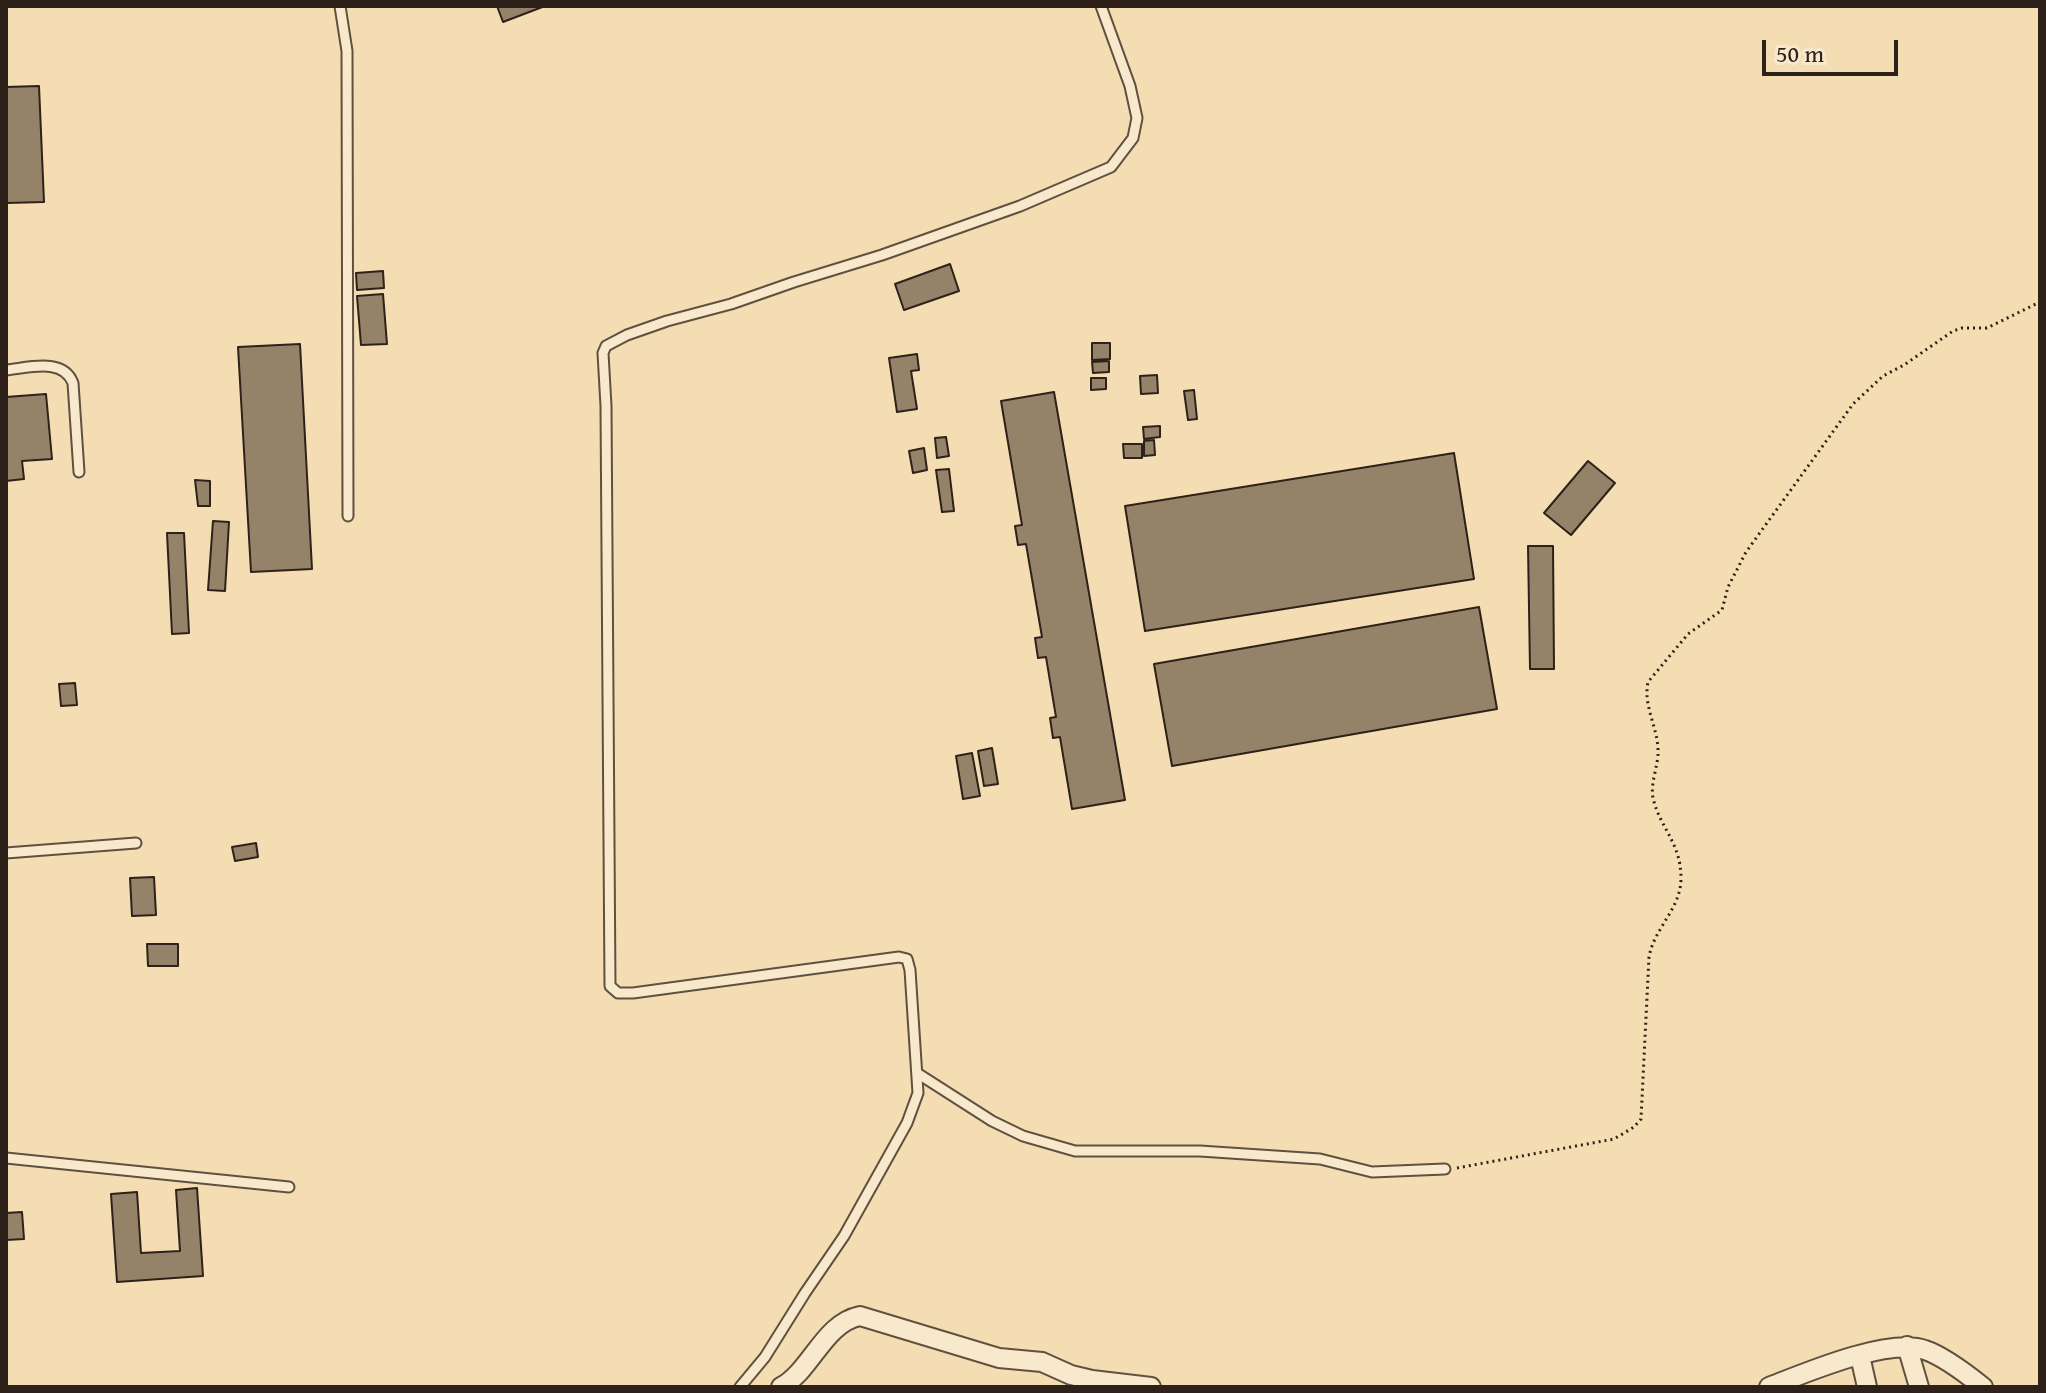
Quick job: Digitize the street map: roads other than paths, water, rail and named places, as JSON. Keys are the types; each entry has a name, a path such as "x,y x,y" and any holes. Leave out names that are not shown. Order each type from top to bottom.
{"street":[{"path":"781,1387 793,1379 847,1320 860,1316 999,1358 1042,1362 1081,1378 1151,1387"},
{"path":"1907,1346 1919,1387"},
{"path":"1769,1387 1860,1356 1907,1346 1927,1350 1983,1387"},
{"path":"1860,1356 1867,1387"}],"lane":[{"path":"340,6 347,51 348,516"},
{"path":"740,1387 765,1357 844,1236 881,1173 917,1099 910,970 908,961 903,957 633,993 618,993 610,986 606,406 603,353 606,346 627,335 882,255 1020,206 1111,167 1133,138 1137,118 1130,86 1101,6"},
{"path":"6,370 51,367 64,369 70,375 79,472"},
{"path":"6,853 136,843"},
{"path":"917,1073 992,1121 1023,1136 1075,1151 1200,1151 1293,1156 1382,1172 1445,1169"},
{"path":"6,1158 289,1187"}]}
